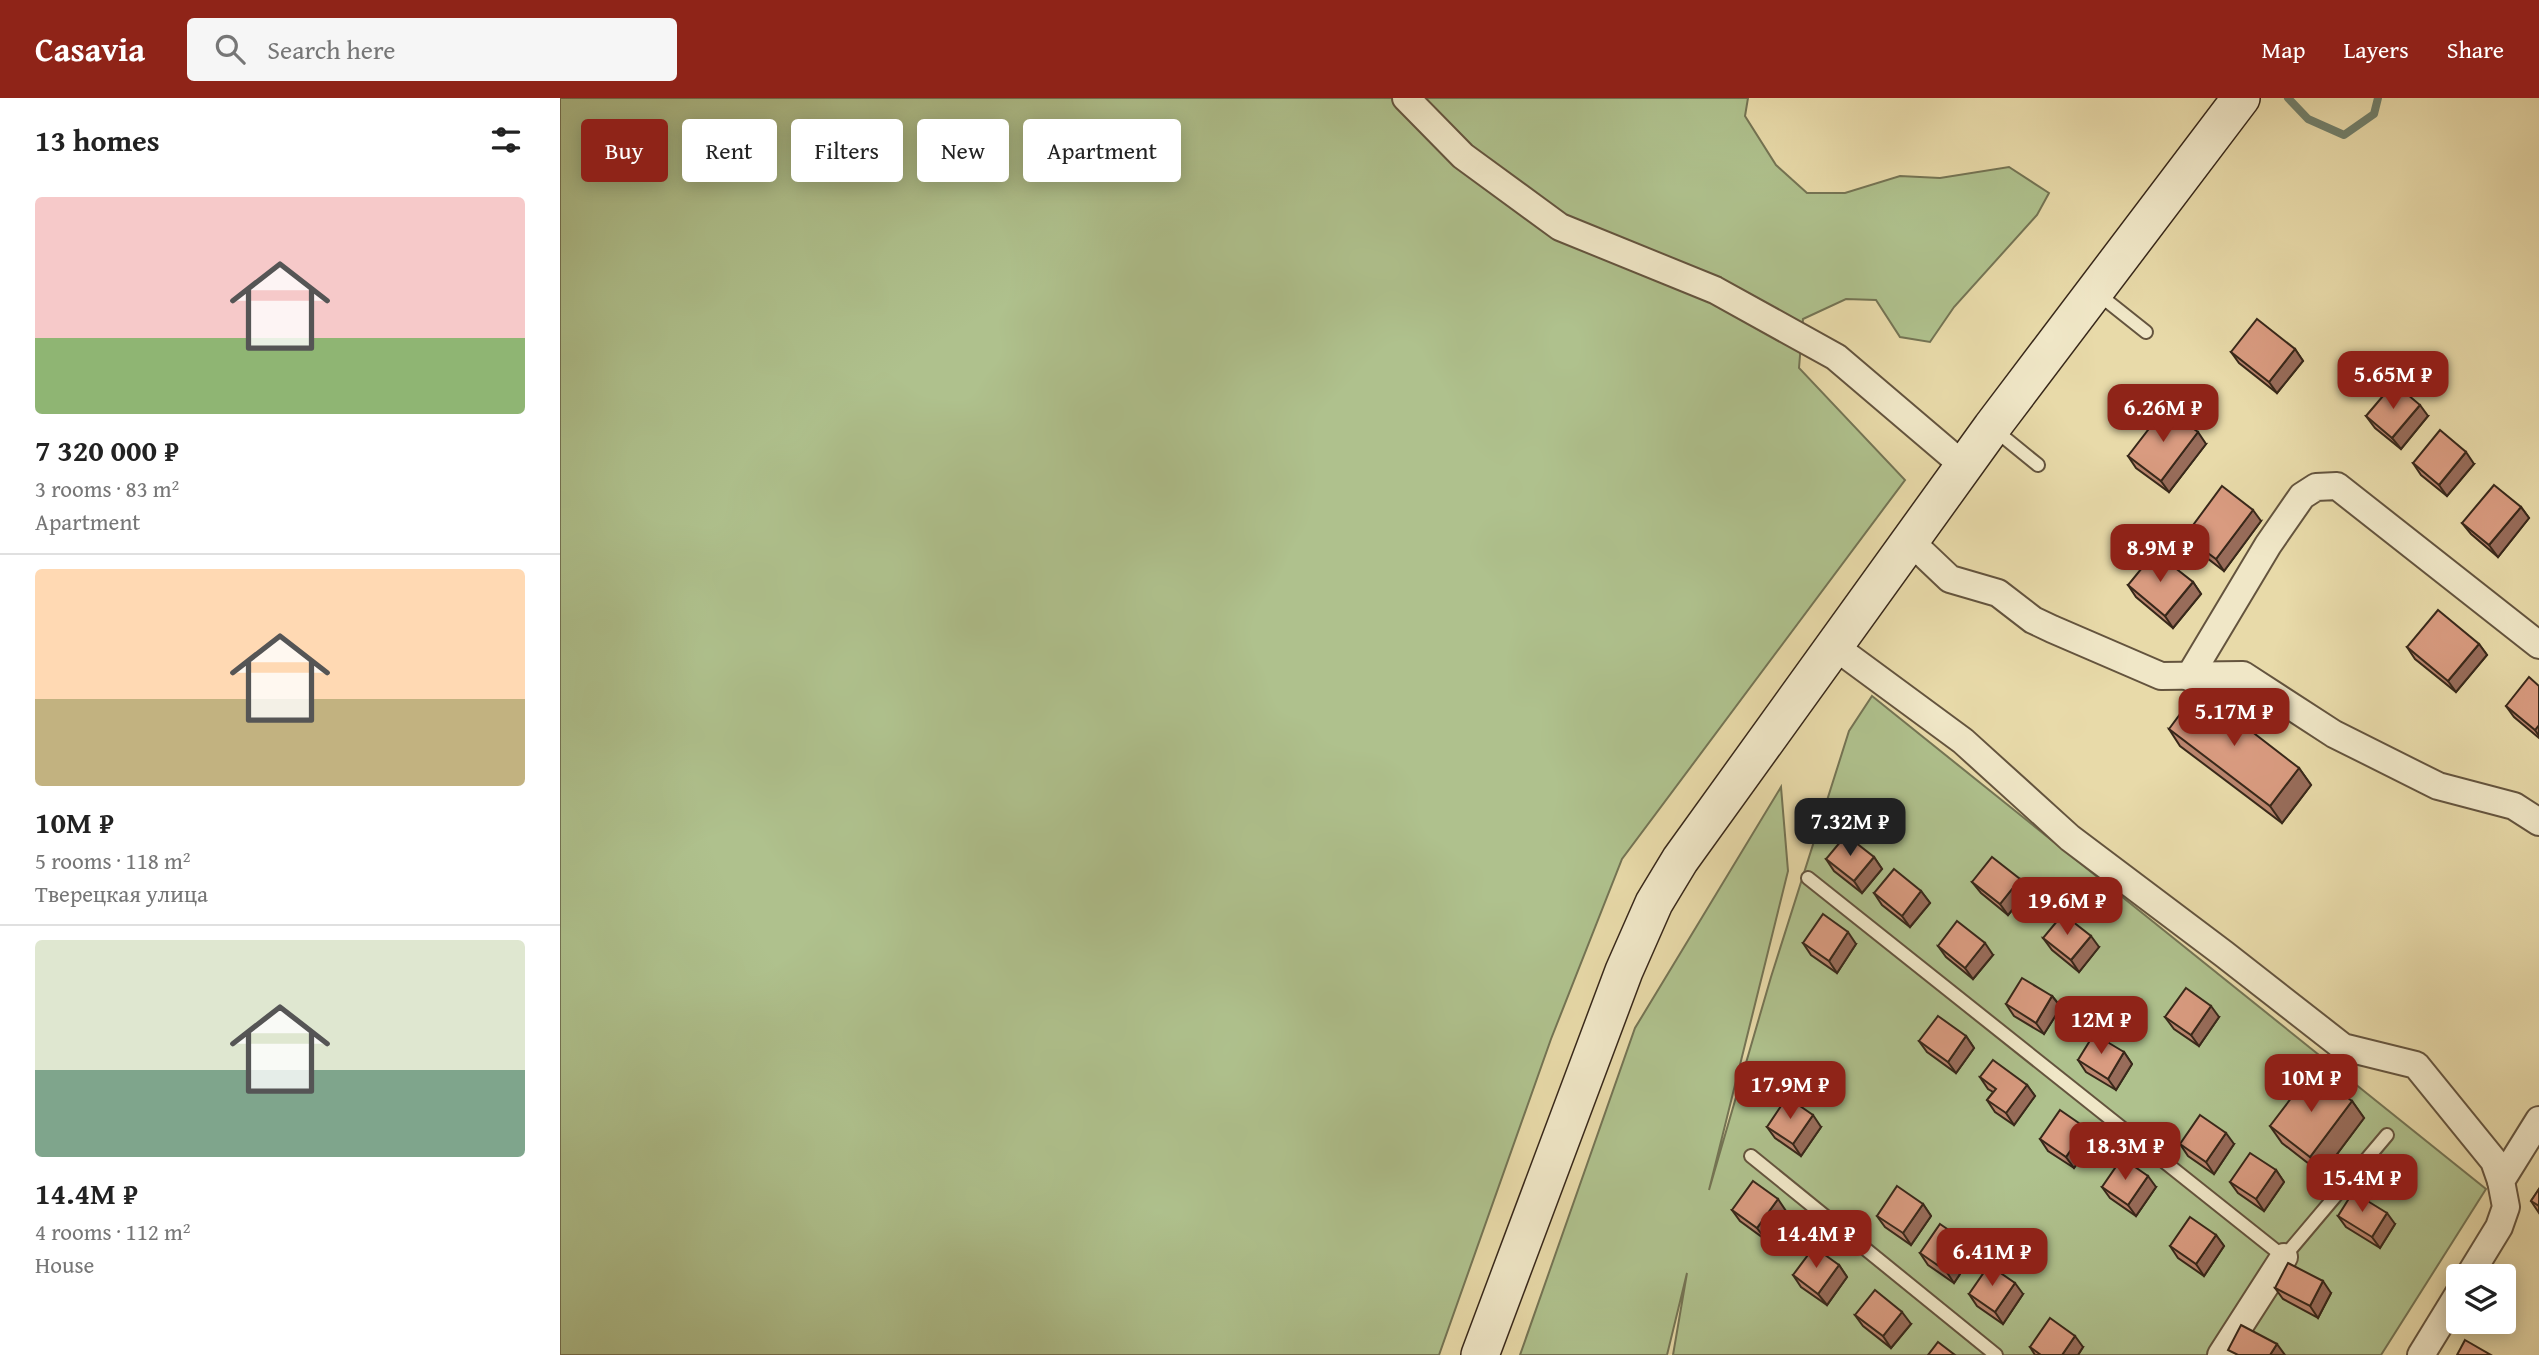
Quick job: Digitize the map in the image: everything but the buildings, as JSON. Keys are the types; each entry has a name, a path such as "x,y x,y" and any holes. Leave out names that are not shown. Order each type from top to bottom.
{"main road":[{"path":"1480,1355 1604,1022 1654,903 1694,839 1992,427 2237,104"}],"street":[{"path":"1406,98 1463,156 1560,228 1715,290 1836,357 1964,466"},
{"path":"2189,677 2268,545 2302,496 2316,487 2337,486 2539,645"},
{"path":"1910,541 1950,579 1998,593 2033,620 2052,629 2161,676 2243,676 2334,734 2438,786 2514,806 2539,822"},
{"path":"1834,646 1963,741 2070,838 2343,1047 2416,1065 2494,1161 2501,1181 2506,1207 2499,1227 2476,1264"},
{"path":"2501,1181 2539,1120"},
{"path":"2221,1355 2284,1257"},
{"path":"2421,1355 2446,1314"}],"lane":[{"path":"2095,292 2146,332"},
{"path":"1992,427 2038,465"},
{"path":"1808,878 2284,1257 2387,1135"},
{"path":"1751,1156 1996,1355"}],"green space":[{"path":"560,98 1748,98 1745,116 1776,165 1807,193 1845,193 1900,176 1940,178 2009,167 2049,193 2037,215 1954,307 1930,342 1900,337 1876,300 1846,299 1803,319 1799,368 1905,480 1622,859 1551,1039 1439,1355 560,1355"},
{"path":"1872,696 2486,1189 2381,1355 1673,1355 1687,1273 1667,1355 1520,1355 1635,1028 1781,787 1788,871 1709,1190 1771,977 1849,731"}],"waterway":[{"path":"2288,98 2308,119 2344,135 2374,114 2378,98"}]}
